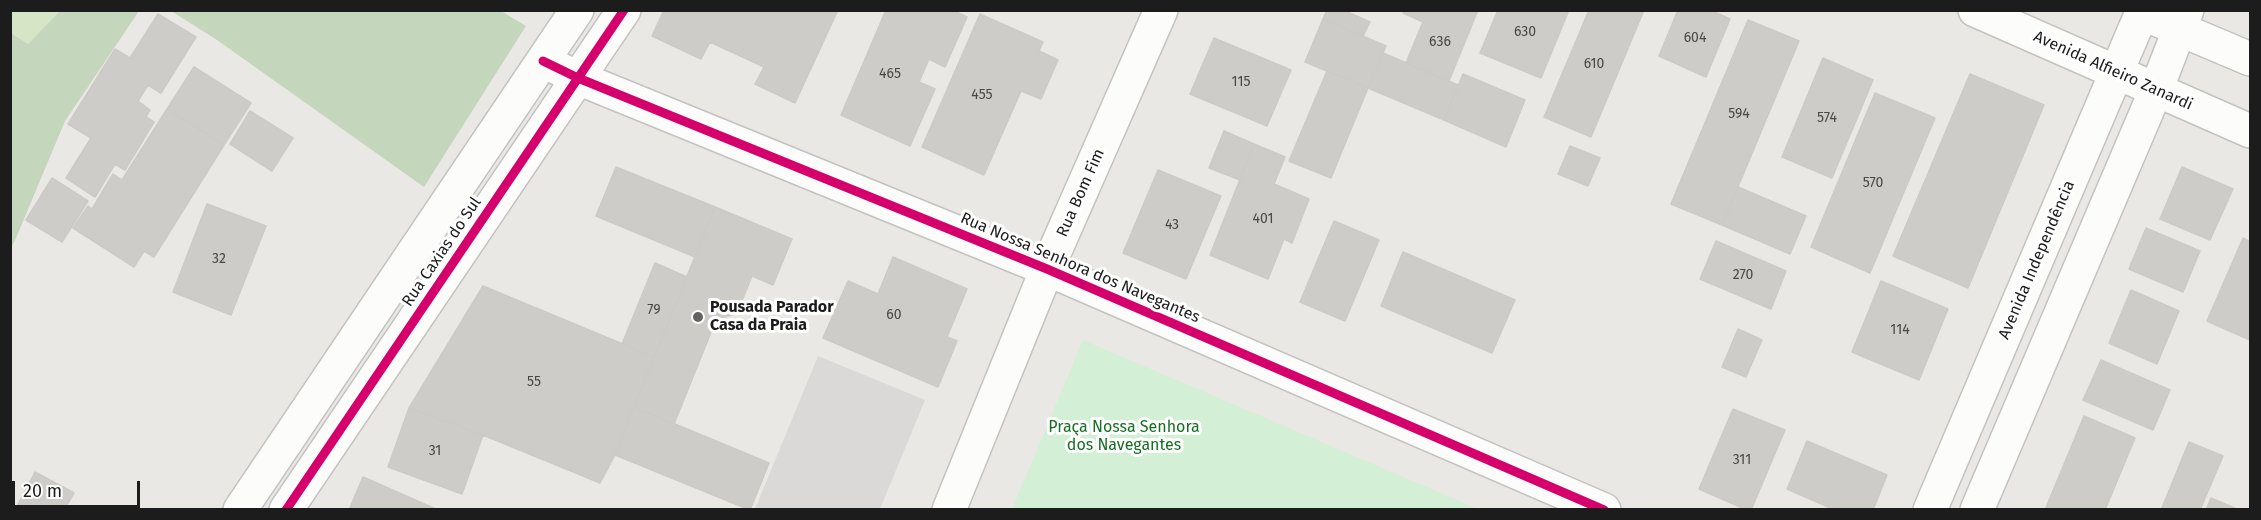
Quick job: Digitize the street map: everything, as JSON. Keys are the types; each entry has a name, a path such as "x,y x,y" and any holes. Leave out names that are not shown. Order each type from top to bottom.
{"street":[{"name":"Rua Caxias do Sul","path":"240,510 577,10"},
{"name":"Rua Caxias do Sul","path":"286,510 624,10"},
{"name":"Rua Bom Fim","path":"949,510 1047,269 1161,10"},
{"name":"Avenida Alfieiro Zanardi","path":"1975,10 2250,131"},
{"name":"Avenida Independência","path":"1930,510 2118,72 2141,11"},
{"path":"2141,11 2183,20 2250,59"},
{"path":"1977,510 2156,90 2183,20"},
{"name":"Rua Nossa Senhora dos Navegantes","path":"543,61 578,78 1047,269 1604,510"}],"green space":[{"path":"10,11 60,11 28,44 11,33"},
{"path":"60,11 139,11 65,121 11,248 11,33 28,44"},
{"path":"171,11 501,11 526,26 424,187 217,40"},
{"name":"Praça Nossa Senhora dos Navegantes","path":"1083,340 1478,509 1012,509"}],"shaded area":[{"path":"818,356 925,400 880,509 755,509"}],"building":[{"path":"664,10 838,10 795,103 755,84 764,67 710,42 701,59 652,36"},
{"path":"886,10 952,10 967,17 945,67 929,59 919,82 935,89 910,146 841,115"},
{"path":"1327,10 1343,10 1370,22 1363,36 1323,19"},
{"path":"1404,10 1478,10 1449,81 1406,63 1423,22 1403,13"},
{"path":"1498,10 1569,10 1541,78 1480,53"},
{"path":"1589,10 1644,10 1591,137 1544,117"},
{"path":"1678,10 1710,10 1730,19 1706,77 1659,56"},
{"path":"158,14 196,37 161,93 148,85 138,101 150,110 146,117 154,122 125,170 115,164 95,197 66,178 91,138 68,124 115,49 130,58"},
{"path":"980,14 1043,42 1039,51 1058,60 1041,99 1021,91 984,175 922,147"},
{"path":"1323,19 1386,46 1368,88 1305,62"},
{"path":"1748,20 1799,41 1722,225 1671,204"},
{"path":"1214,38 1291,70 1267,126 1190,94"},
{"path":"1383,53 1458,85 1444,120 1368,88"},
{"path":"1823,58 1873,80 1832,178 1782,157"},
{"path":"194,67 251,103 224,145 167,109"},
{"path":"1327,71 1368,88 1331,178 1289,161"},
{"path":"1463,74 1525,100 1506,147 1444,120"},
{"path":"1970,74 2044,105 1968,288 1893,256"},
{"path":"1875,93 1935,118 1870,273 1811,247"},
{"path":"167,109 224,145 154,257 144,251 134,267 73,228 88,206 92,209 113,174 122,180"},
{"path":"250,111 293,138 272,171 230,144"},
{"path":"1224,131 1254,144 1240,180 1209,168"},
{"path":"1254,144 1285,157 1274,184 1309,199 1292,243 1284,239 1268,279 1210,255"},
{"path":"1570,146 1600,158 1588,186 1558,174"},
{"path":"616,167 715,207 695,257 596,216"},
{"path":"2182,167 2233,189 2210,240 2160,219"},
{"path":"1158,170 1221,196 1186,279 1123,253"},
{"path":"52,178 88,201 62,242 26,220"},
{"path":"1738,187 1806,216 1790,254 1722,225"},
{"path":"207,204 266,226 231,315 173,292"},
{"name":"Pousada Parador Casa da Praia","path":"715,207 792,239 773,285 752,276 737,313 716,320 674,424 634,407"},
{"path":"1334,221 1379,240 1345,321 1300,302"},
{"path":"2146,228 2200,251 2183,292 2129,269"},
{"path":"2243,238 2250,242 2250,340 2207,321"},
{"path":"1716,241 1786,271 1771,309 1700,279"},
{"path":"1403,252 1515,300 1492,353 1381,306"},
{"path":"893,257 967,289 947,337 957,341 938,387 823,338 848,281 878,294"},
{"path":"655,263 687,277 654,357 622,344"},
{"path":"1881,281 1948,309 1919,380 1852,352"},
{"path":"483,286 654,357 615,455 600,483 483,435 409,408"},
{"path":"2131,290 2179,311 2157,364 2109,343"},
{"path":"1738,329 1762,340 1746,377 1722,367"},
{"path":"2101,360 2170,390 2153,430 2083,400"},
{"path":"634,407 769,463 750,510 615,455"},
{"path":"409,408 483,435 462,494 388,467"},
{"path":"1733,409 1785,430 1751,510 1699,489"},
{"path":"2084,416 2135,438 2105,510 2045,510"},
{"path":"1807,441 1887,475 1873,510 1835,510 1787,489"},
{"path":"2189,442 2223,456 2200,510 2161,510"},
{"path":"35,472 74,493 64,510 15,510"},
{"path":"363,477 438,510 349,510"},
{"path":"2211,498 2239,510 2206,510"}],"cycle path":[{"path":"286,510 624,10"},
{"path":"543,61 578,78 1047,269 1604,510"}],"place":[{"name":"Pousada Parador Casa da Praia","path":"698,317"}]}
